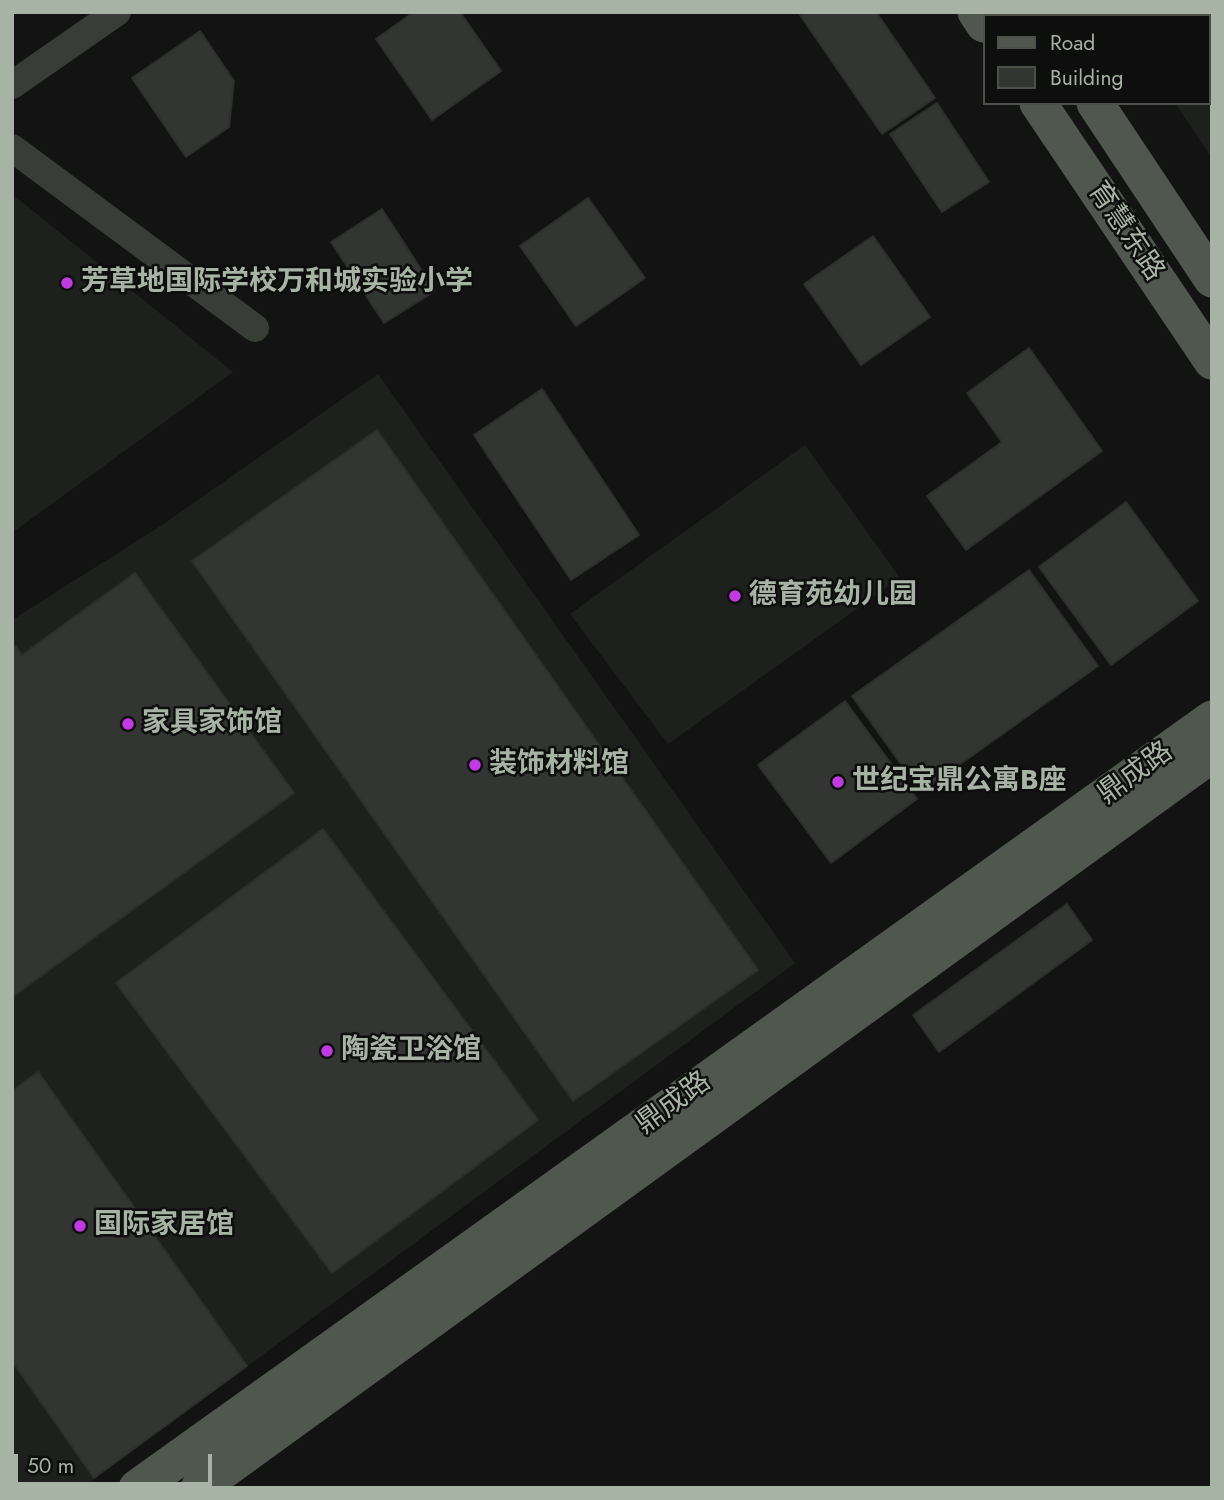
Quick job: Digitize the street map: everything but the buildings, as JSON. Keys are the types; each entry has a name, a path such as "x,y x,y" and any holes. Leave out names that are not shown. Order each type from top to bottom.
{"main road":[{"name":"育慧东路","path":"1039,105 1212,361"},
{"name":"育慧东路","path":"1096,105 1212,279"},
{"name":"鼎成路","path":"137,1488 1212,719"},
{"name":"鼎成路","path":"199,1488 1212,754"}],"street":[{"path":"12,85 117,12"},
{"path":"12,148 255,328"}],"shaded area":[{"path":"1113,12 1212,12 1212,158 1176,105 1210,105 1210,14"},
{"name":"芳草地国际学校万和城实验小学","path":"12,194 233,372 12,533"},
{"path":"378,374 795,963 82,1488 12,1488 12,620 162,525"},
{"name":"德育苑幼儿园","path":"805,445 900,578 668,744 570,614"}],"place":[{"name":"芳草地国际学校万和城实验小学","path":"67,283"},
{"name":"德育苑幼儿园","path":"735,596"},
{"name":"家具家饰馆","path":"128,724"},
{"name":"装饰材料馆","path":"475,765"},
{"name":"世纪宝鼎公寓B座","path":"838,782"},
{"name":"陶瓷卫浴馆","path":"327,1051"},
{"name":"国际家居馆","path":"80,1226"}]}
